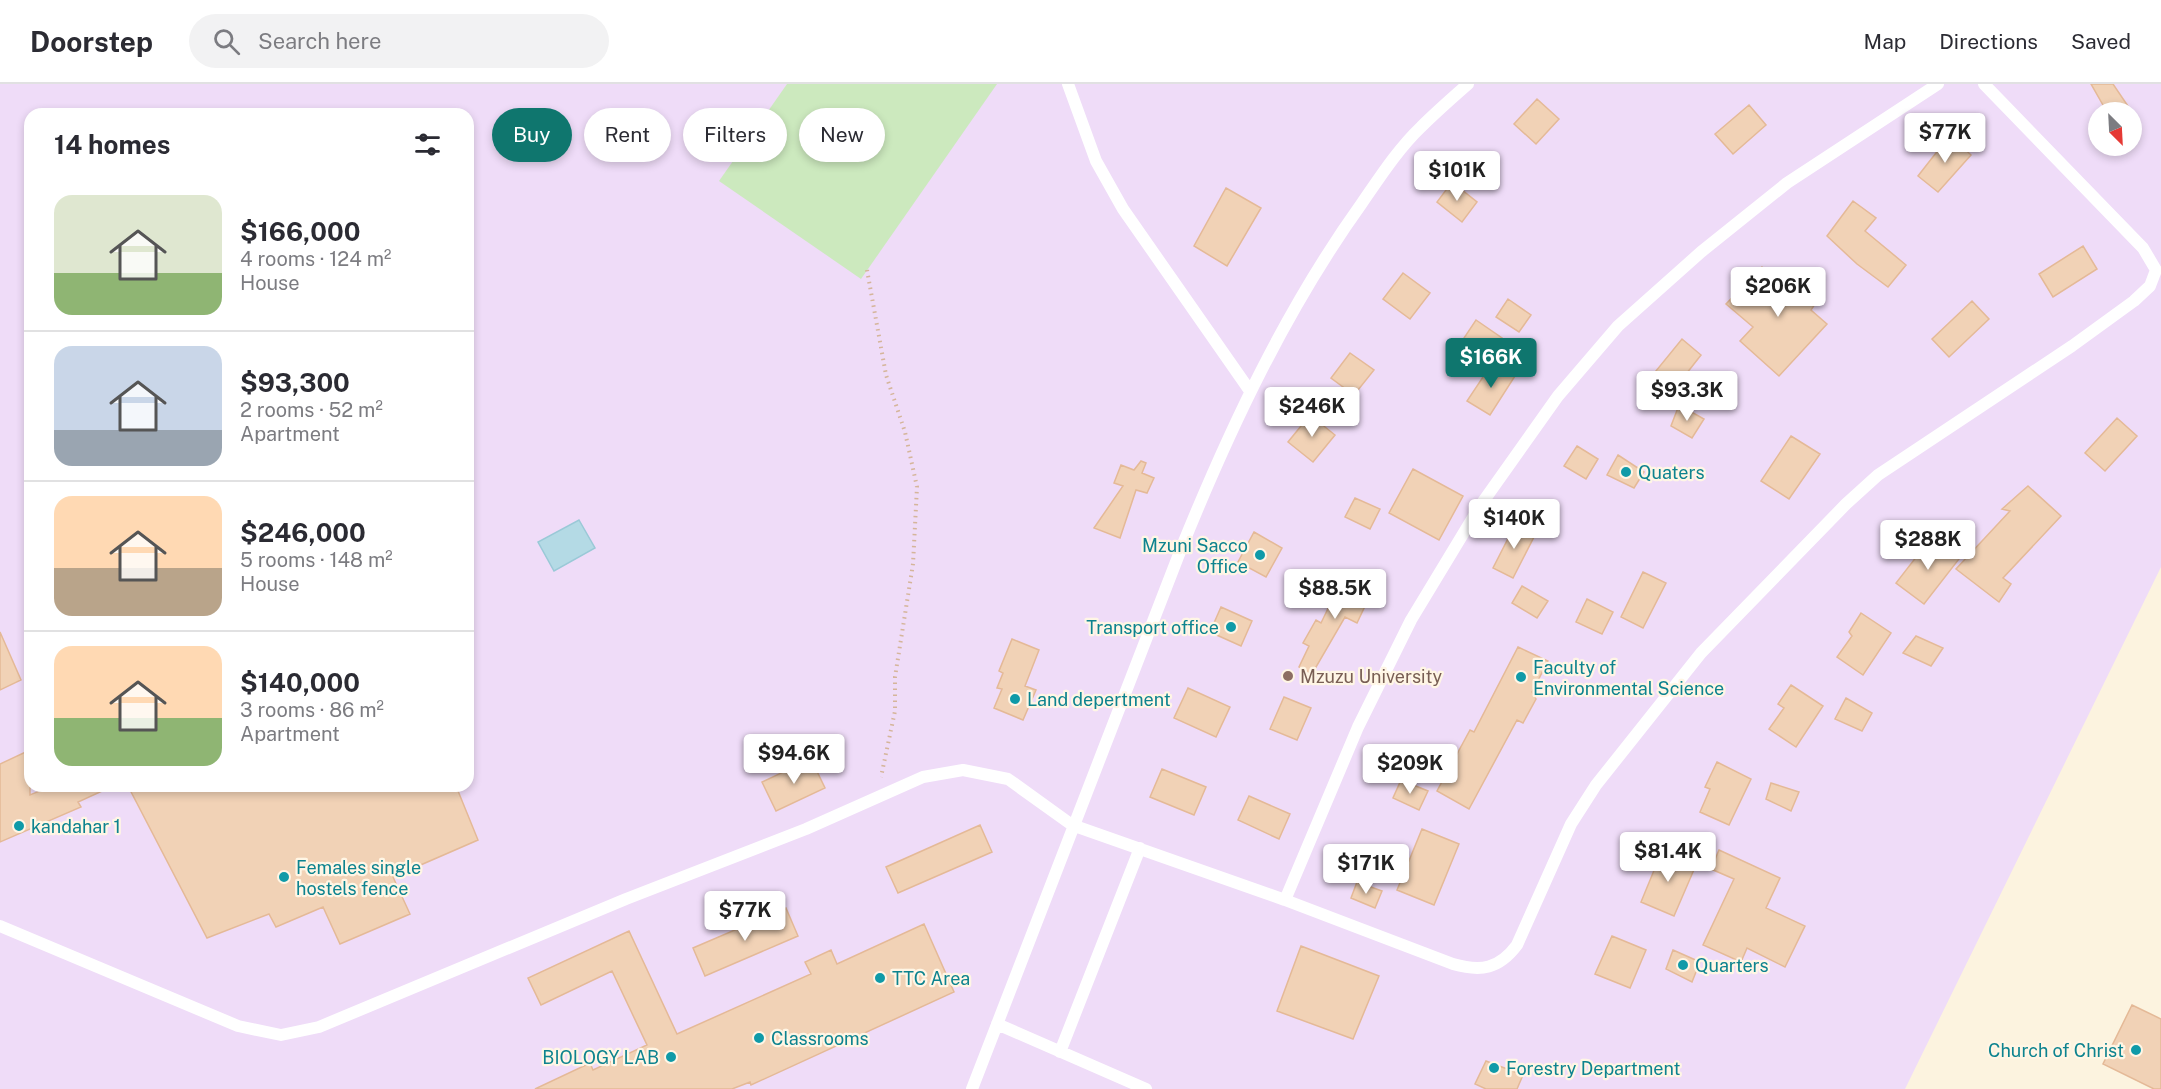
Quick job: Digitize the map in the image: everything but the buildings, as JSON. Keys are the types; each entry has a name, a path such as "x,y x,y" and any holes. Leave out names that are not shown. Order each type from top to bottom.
{"lane":[{"path":"1068,84 1096,161 1123,209 1250,391"},
{"path":"972,1089 1072,825 1185,538 1217,460 1250,391 1295,308 1342,230 1419,128 1468,84"},
{"path":"1285,900 1358,727 1411,620 1480,506 1558,396 1618,326 1701,252 1787,183 1938,84"},
{"path":"0,926 238,1026 281,1035 319,1027 877,798 923,777 963,770 1008,779 1072,825 1285,900 1473,970 1492,966 1506,959 1517,945 1571,824 1596,785 1701,653 1846,504 1878,475 1915,448 2072,346 2134,301 2150,286 2158,270 2143,248 1984,84"},
{"path":"1060,1052 1140,848"},
{"path":"997,1024 1146,1089"}],"path":[{"path":"867,270 886,375 905,432 917,487 913,564 895,677 895,711 877,798"}],"shaded area":[{"name":"Mzuzu University","path":"0,84 2161,84 2161,567 1905,1089 0,1089"}],"green space":[{"path":"787,84 997,84 861,279 719,181 732,162 787,162 787,108 770,108"}],"water":[{"path":"579,520 595,548 554,571 538,542"}],"place":[{"name":"Quaters","path":"1626,472"},
{"name":"Mzuni Sacco Office","path":"1260,555"},
{"name":"Transport office","path":"1231,627"},
{"name":"Mzuzu University","path":"1288,676"},
{"name":"Faculty of Environmental Science","path":"1521,677"},
{"name":"Land depertment","path":"1015,699"},
{"name":"kandahar 1","path":"19,826"},
{"name":"Females single hostels fence","path":"284,877"},
{"name":"Quarters","path":"1683,965"},
{"name":"TTC Area","path":"880,978"},
{"name":"Classrooms","path":"759,1038"},
{"name":"Church of Christ","path":"2136,1050"},
{"name":"BIOLOGY LAB","path":"671,1057"},
{"name":"Forestry Department","path":"1494,1068"}]}
